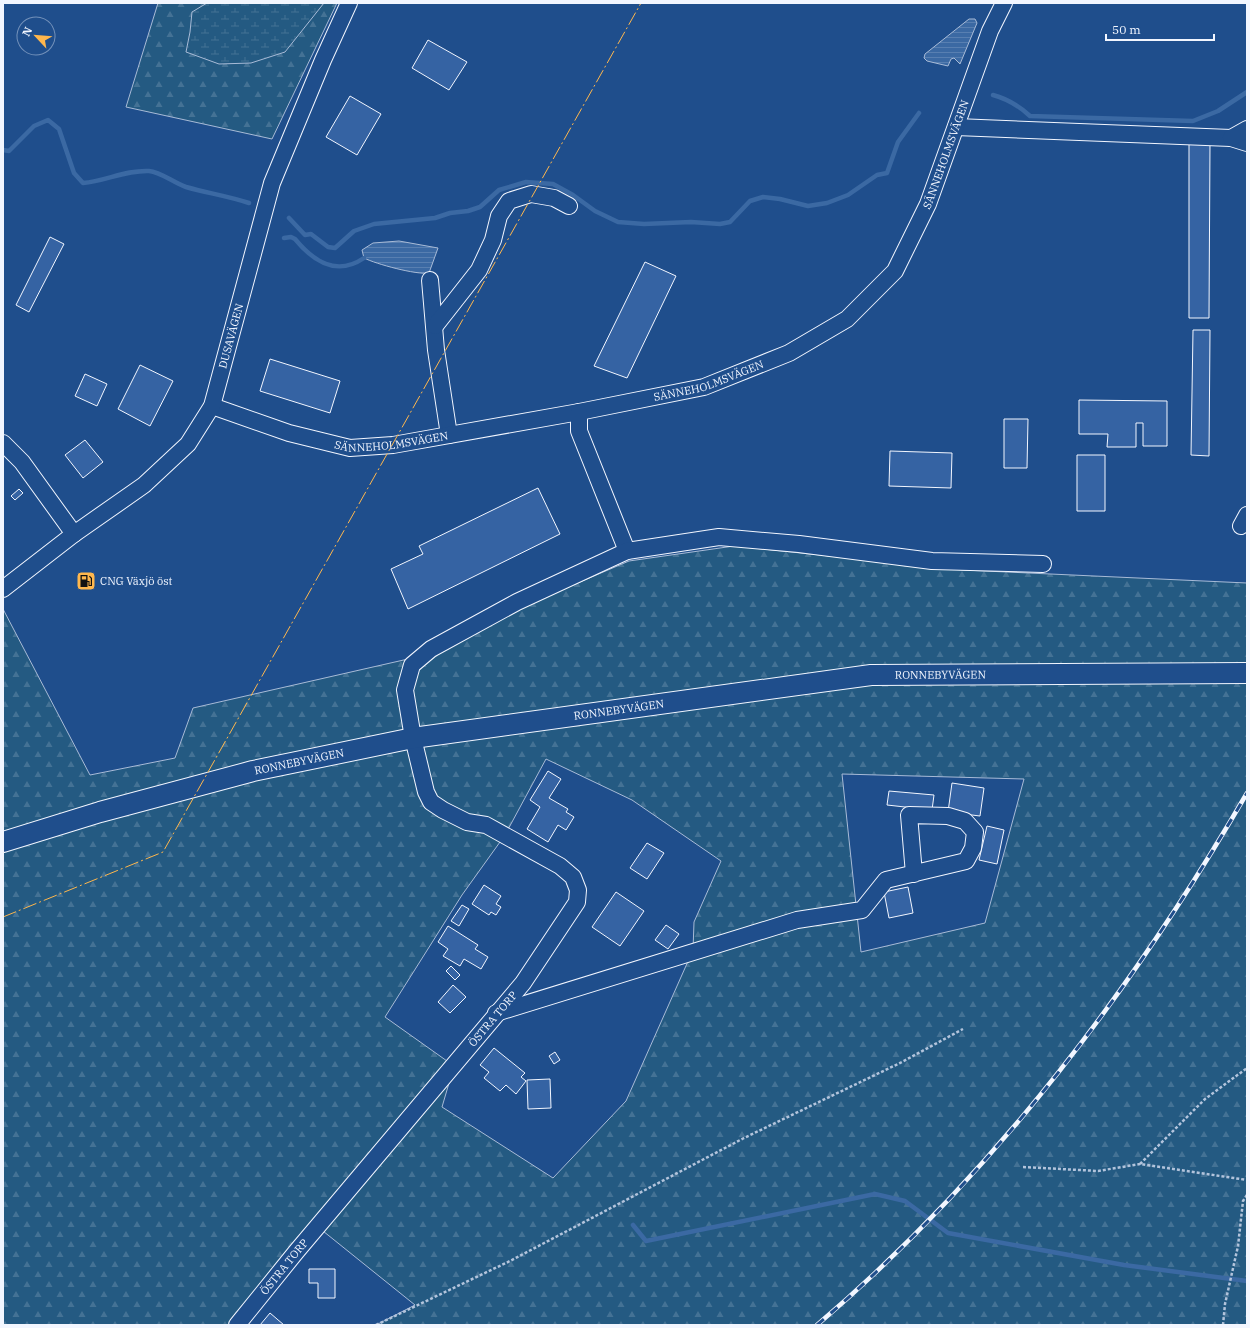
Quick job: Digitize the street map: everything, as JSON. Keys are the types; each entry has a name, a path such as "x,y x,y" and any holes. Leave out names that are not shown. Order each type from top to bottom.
{"main road":[{"name":"RONNEBYVÄGEN","path":"3,842 100,812 252,771 413,738 871,675 1247,673"}],"street":[{"name":"DUSAVÄGEN","path":"3,589 74,534 144,485 188,444 212,406 272,183 322,60 348,3"},
{"name":"SÄNNEHOLMSVÄGEN","path":"212,406 290,433 350,448 393,445 578,412 704,387 789,353 847,319 895,271 928,204 990,31 1004,3"},
{"path":"956,128 1231,138 1247,143"},
{"path":"1231,138 1247,130"},
{"path":"435,326 479,270 493,240 499,216 509,202 531,194 554,198 569,206"},
{"path":"430,280 436,350 449,435"},
{"path":"578,412 580,431 627,551"},
{"path":"3,443 22,462 74,534"},
{"name":"ÖSTRA TORP","path":"238,1325 296,1252 496,1013 523,983 577,902 578,890 573,877 560,866 486,825 466,822 431,802 426,792 413,738 405,690 412,665 430,649 518,602 627,551 719,537 799,544 932,561 1043,564"},
{"path":"496,1013 796,920 862,910 886,880 914,874 966,862 973,848 974,832 965,821 948,816 909,815 914,874"}],"path":[{"path":"376,1325 510,1261 744,1138 900,1064 963,1030"},
{"path":"1140,1164 1205,1098 1247,1068"},
{"path":"1023,1167 1098,1170 1140,1164 1247,1180"},
{"path":"1223,1325 1225,1304 1238,1246 1243,1201 1247,1195"}],"green space":[{"path":"158,3 337,3 272,139 126,107"},
{"path":"207,3 324,3 285,52 251,63 219,64 186,52 192,12"},
{"path":"734,546 963,570 1247,583 1247,1325 376,1325 415,1305 318,1227 237,1325 3,1325 3,609 90,775 175,758 193,708 408,659 533,602 629,561","holes":["546,759 632,800 721,861 694,922 693,950 626,1101 553,1178 442,1107 454,1066 385,1017 462,895 505,835","842,774 1024,779 985,923 861,952"]}],"shaded area":[{"path":"969,19 975,19 977,23 960,64 954,58 951,59 948,66 927,61 924,58 925,54"},
{"path":"399,241 438,248 429,273 396,268 364,258 362,250 373,243"}],"building":[{"path":"428,40 467,62 449,90 412,68"},
{"path":"350,96 381,114 357,155 326,137"},
{"path":"1189,142 1210,142 1209,318 1189,318"},
{"path":"50,237 64,244 29,312 16,305"},
{"path":"645,262 676,276 627,378 594,366"},
{"path":"1193,330 1210,330 1209,456 1191,455"},
{"path":"270,359 340,381 330,413 260,391"},
{"path":"140,365 173,381 150,426 118,409"},
{"path":"85,374 107,384 97,406 75,396"},
{"path":"1079,400 1167,401 1167,446 1143,446 1143,423 1136,423 1136,447 1107,447 1108,434 1079,434"},
{"path":"1004,419 1028,419 1027,468 1004,468"},
{"path":"85,440 103,462 83,478 65,455"},
{"path":"890,451 952,453 951,488 889,486"},
{"path":"1077,455 1105,455 1105,511 1077,511"},
{"path":"538,488 560,534 408,609 391,569 423,554 419,546"},
{"path":"19,489 23,493 15,500 11,496"},
{"path":"548,771 561,779 549,798 568,809 566,812 574,817 566,830 558,825 548,842 527,829 540,807 530,800"},
{"path":"952,783 984,788 980,816 948,812"},
{"path":"889,791 934,795 932,810 887,805"},
{"path":"987,826 1004,830 997,864 979,860"},
{"path":"647,843 664,853 647,879 630,868"},
{"path":"484,885 501,896 496,904 501,907 496,915 491,912 489,915 472,904"},
{"path":"908,887 913,913 889,918 884,892"},
{"path":"616,892 644,911 620,946 592,927"},
{"path":"462,905 469,909 459,926 451,921"},
{"path":"666,925 679,934 668,949 655,940"},
{"path":"448,926 478,945 475,949 488,957 481,969 464,959 460,966 443,956 448,949 438,942"},
{"path":"451,966 460,975 455,980 446,971"},
{"path":"453,985 466,997 450,1013 438,1002"},
{"path":"494,1048 525,1073 521,1077 526,1081 516,1094 506,1085 500,1091 484,1078 489,1072 480,1065"},
{"path":"555,1052 560,1060 554,1064 549,1056"},
{"path":"550,1079 551,1108 528,1109 527,1080"},
{"path":"309,1269 335,1269 335,1298 318,1298 318,1283 309,1283"},
{"path":"270,1313 284,1325 260,1325"}],"waterway":[{"path":"993,95 1013,103 1030,116 1193,121 1218,111 1247,92"},
{"path":"289,218 305,235 311,234 328,247 335,248 354,231 374,224 435,218 450,213 468,211 480,207 499,190 526,182 553,184 573,195 595,211 618,222 644,224 691,222 720,224 730,222 750,201 763,197 780,199 808,206 827,203 848,195 877,175 887,173 898,142 919,113"},
{"path":"3,150 9,151 34,126 48,120 59,129 74,173 83,183 132,172 149,171 158,173 186,187 249,203"},
{"path":"284,238 291,237 295,239 309,254 326,264 344,266 354,264 364,258"},
{"path":"633,1225 646,1241 875,1194 905,1201 948,1233 1124,1265 1247,1281"}],"railway":[{"path":"817,1325 881,1267 942,1207 1000,1143 1054,1077 1107,1009 1156,939 1203,867 1247,793"}],"power":[{"path":"3,917 163,852 641,3"}],"place":[{"name":"CNG Växjö öst","path":"86,581"}]}
